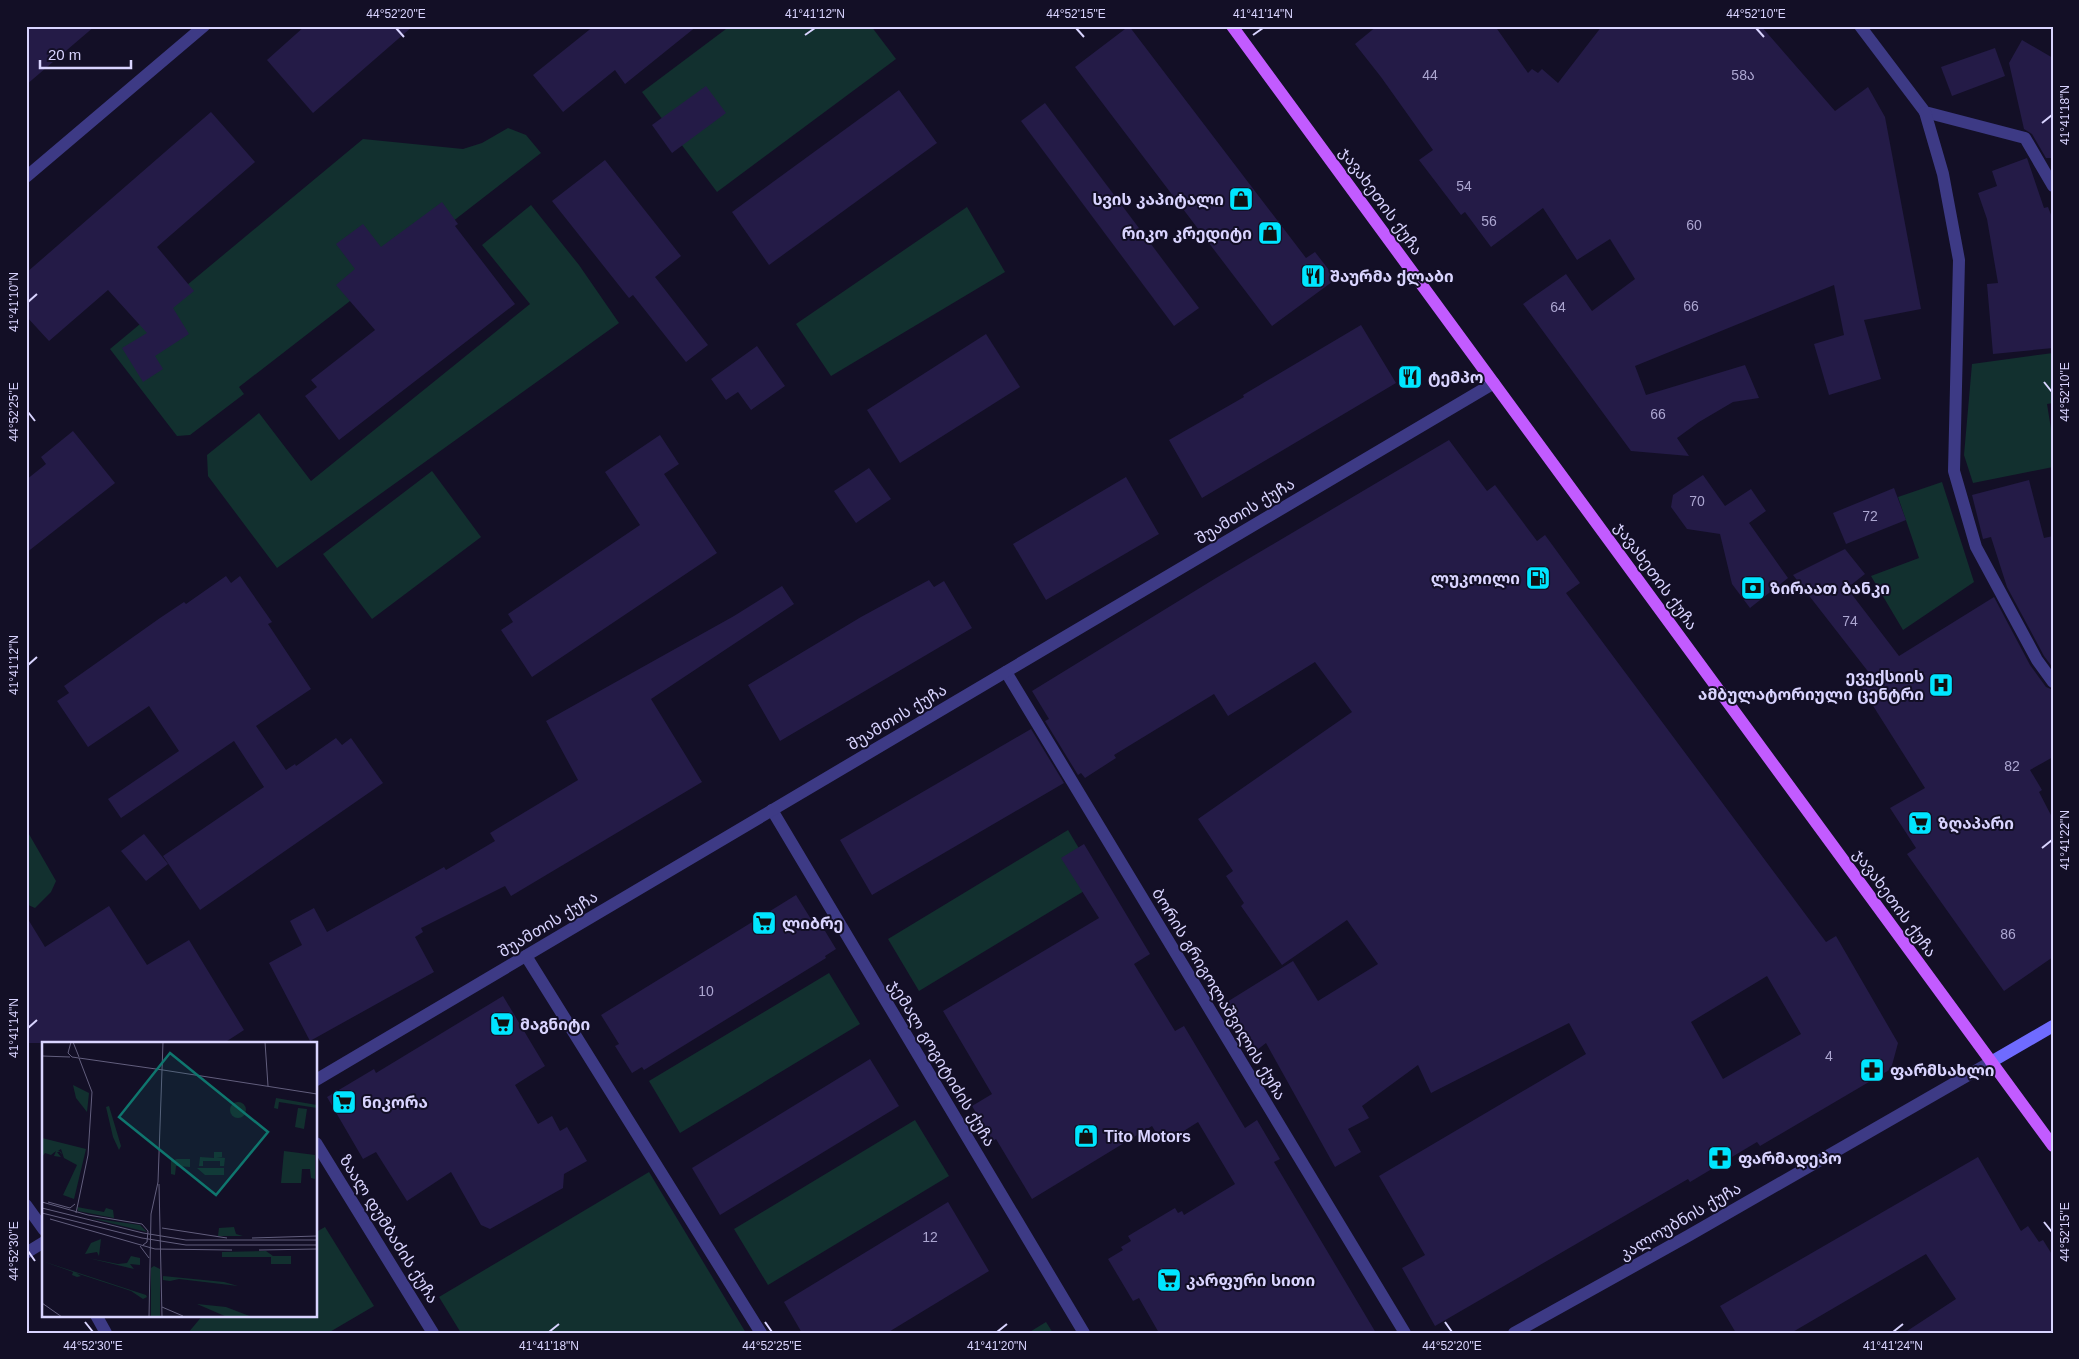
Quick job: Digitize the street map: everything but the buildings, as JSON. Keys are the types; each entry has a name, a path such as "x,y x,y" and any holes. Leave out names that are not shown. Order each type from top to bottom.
{"main road":[{"name":"ჯავახეთის ქუჩა","path":"1232,26 2053,1146"},
{"path":"1991,1062 2053,1026"}],"street":[{"path":"26,177 204,26"},
{"path":"1860,26 1924,112 1943,174 1959,260 1954,471 1976,547 2037,660 2053,682"},
{"path":"1924,112 2024,138 2053,186"},
{"name":"შუამთის ქუჩა","path":"318,1079 1494,382"},
{"name":"ბორის გრიგოლაშვილის ქუჩა","path":"1006,672 1405,1333"},
{"name":"ჯემალ გოგიტიძის ქუჩა","path":"772,810 1084,1333"},
{"path":"526,956 761,1333"},
{"name":"კალოუბნის ქუჩა","path":"1514,1333 1991,1062"},
{"name":"ზაალ დუმბაძის ქუჩა","path":"318,1146 433,1333"},
{"path":"26,1205 42,1227"},
{"path":"26,1253 42,1243"},
{"path":"97,1316 106,1333"}],"green space":[{"path":"730,26 871,26 896,59 717,192 642,92"},
{"path":"508,128 526,135 541,153 239,387 244,394 190,435 177,436 110,349 363,139 463,149 482,143"},
{"path":"531,205 579,265 619,323 277,568 208,476 207,455 259,413 311,481 530,304 482,245"},
{"path":"967,207 1005,272 831,376 796,324"},
{"path":"2053,353 2053,403 2047,404 2053,441 2053,467 1973,483 1964,455 1972,364"},
{"path":"432,471 481,537 372,619 323,554"},
{"path":"1942,482 1974,582 1903,630 1871,576 1919,558 1898,497"},
{"path":"26,829 56,881 51,892 35,908 26,904"},
{"path":"1068,830 1099,882 919,991 888,939"},
{"path":"829,973 860,1024 680,1133 649,1081"},
{"path":"915,1120 949,1176 768,1285 734,1229"},
{"path":"649,1172 746,1333 461,1333 439,1297"},
{"path":"325,1227 374,1306 328,1333 188,1333 202,1316 318,1316 318,1231"},
{"path":"1046,1322 1053,1333 1028,1333"}],"place":[{"name":"სვის კაპიტალი","path":"1241,199"},
{"name":"რიკო კრედიტი","path":"1270,233"},
{"name":"შაურმა ქლაბი","path":"1313,276"},
{"name":"ტემპო","path":"1410,377"},
{"name":"ლუკოილი","path":"1538,578"},
{"name":"ზირაათ ბანკი","path":"1753,588"},
{"name":"ევექსიის ამბულატორიული ცენტრი","path":"1941,685"},
{"name":"ზღაპარი","path":"1920,823"},
{"name":"ლიბრე","path":"764,923"},
{"name":"მაგნიტი","path":"502,1024"},
{"name":"ფარმსახლი","path":"1872,1070"},
{"name":"ნიკორა","path":"344,1102"},
{"name":"Tito Motors","path":"1086,1136"},
{"name":"ფარმადეპო","path":"1720,1158"},
{"name":"კარფური სითი","path":"1169,1280"}]}
